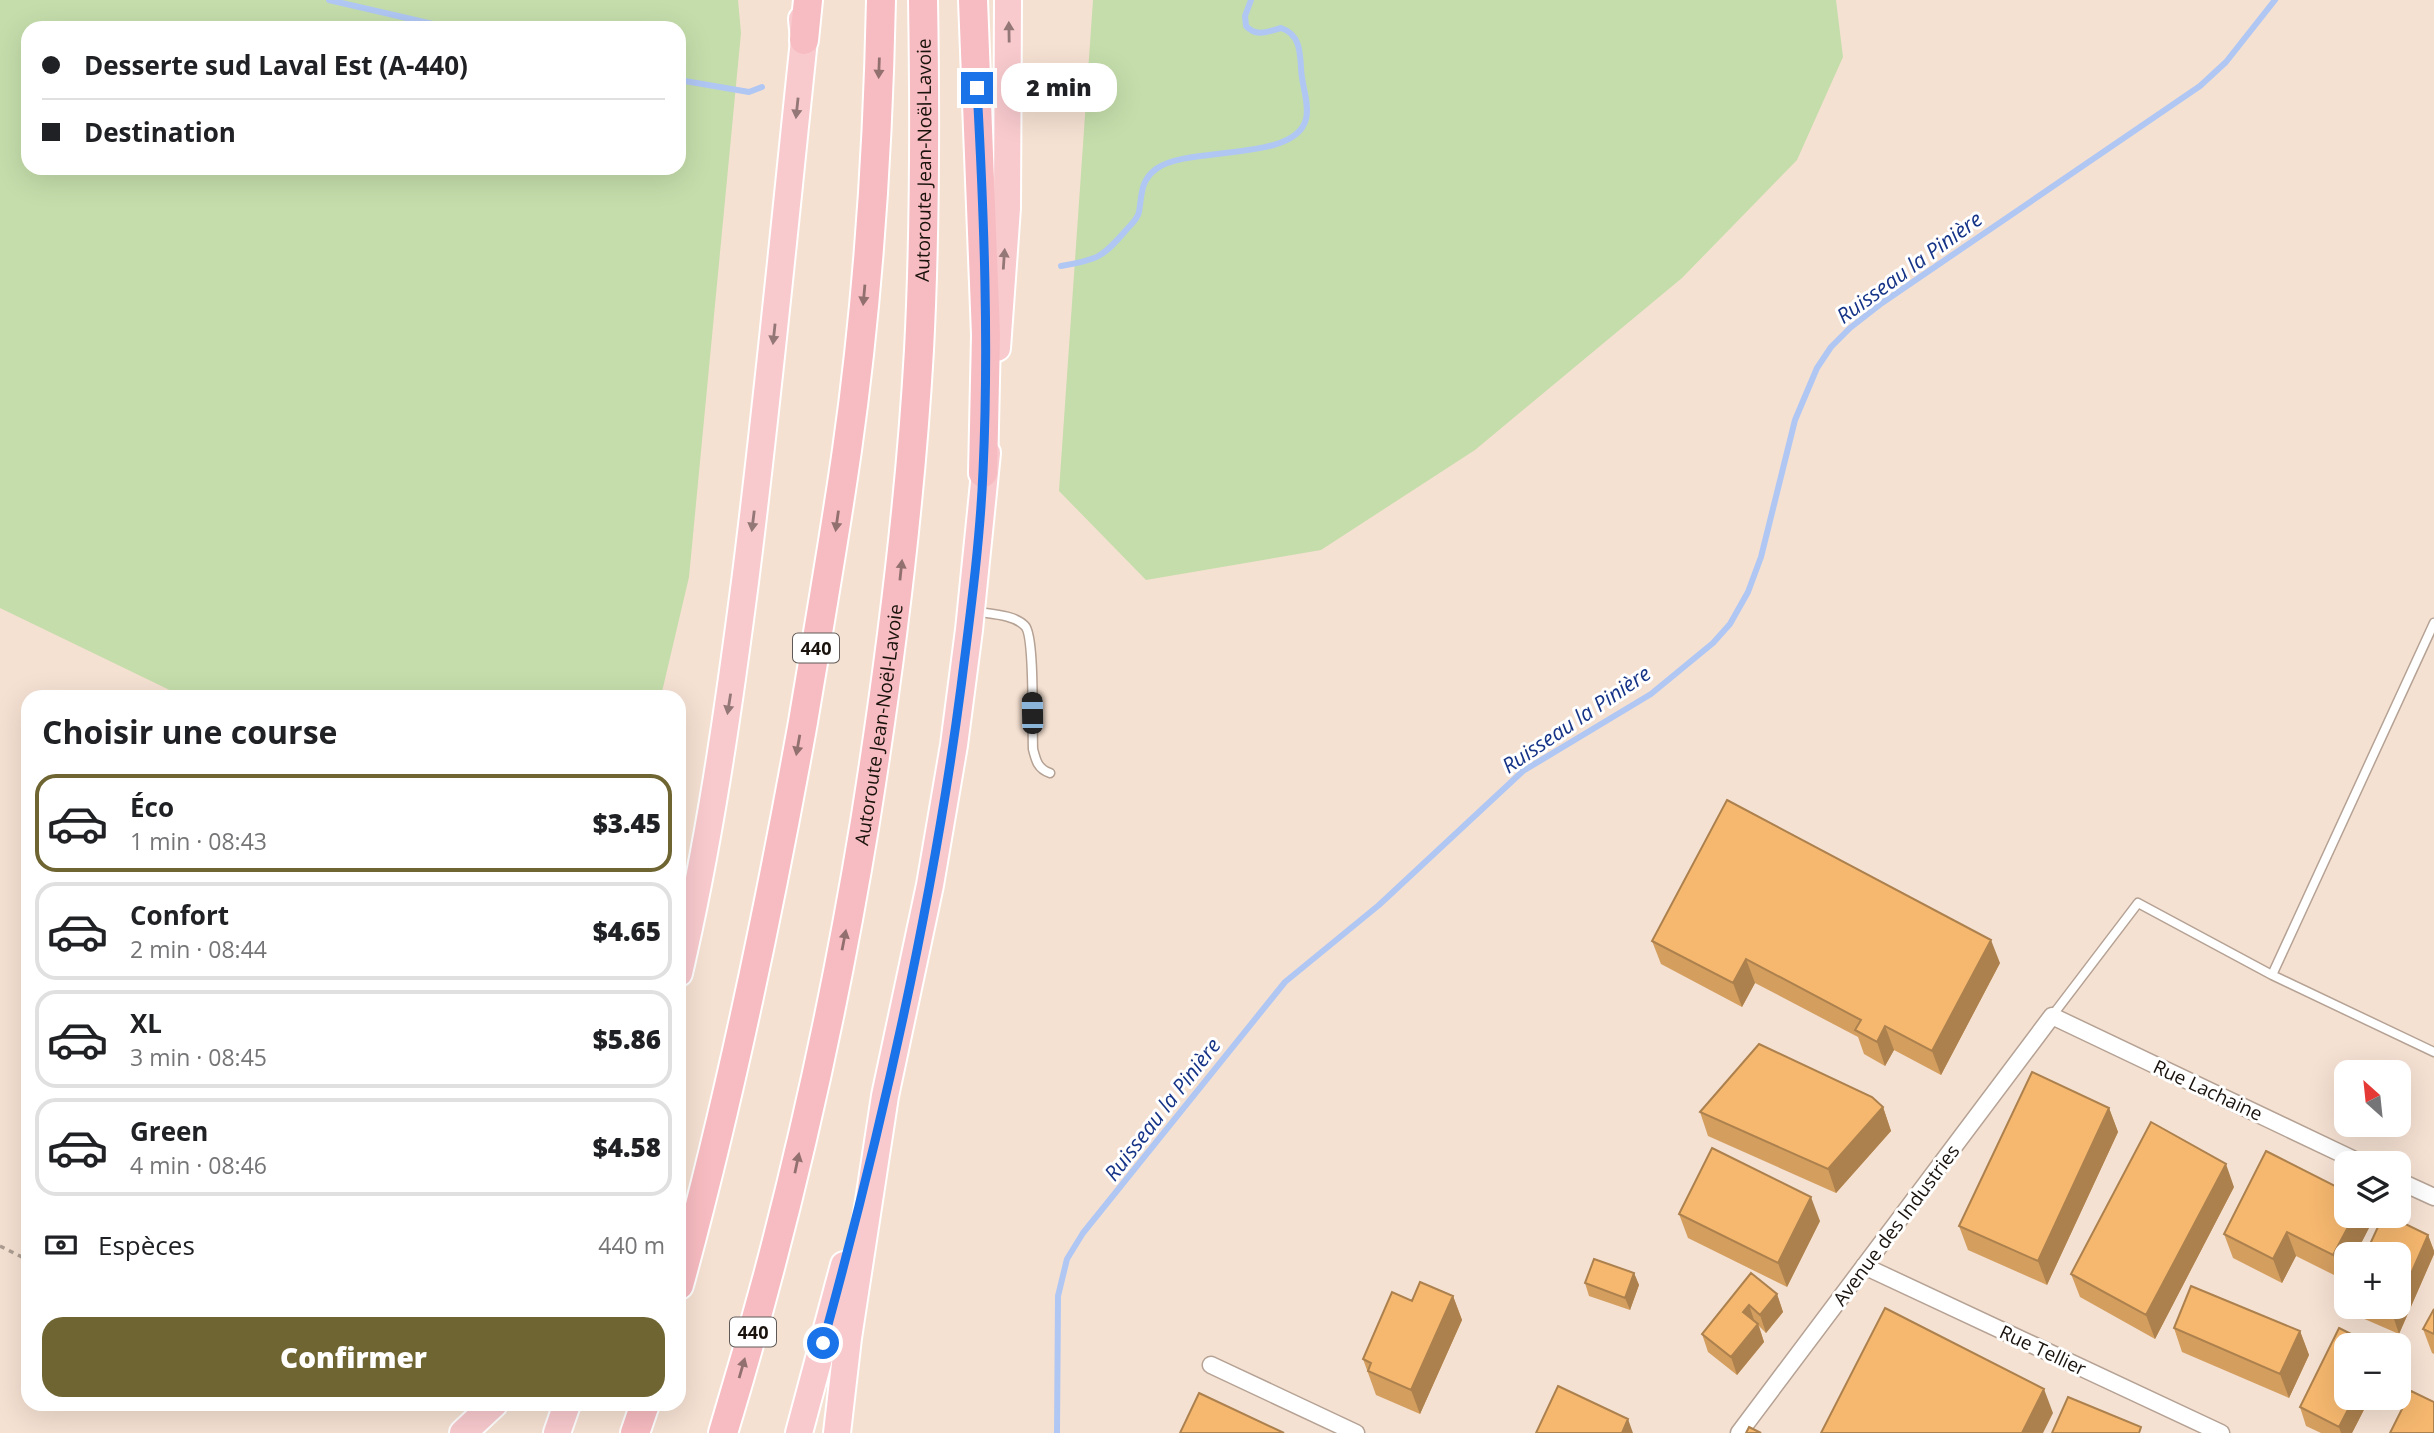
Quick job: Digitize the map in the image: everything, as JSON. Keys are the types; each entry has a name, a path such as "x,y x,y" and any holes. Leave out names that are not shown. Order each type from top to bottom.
{"highway":[{"path":"801,0 804,40"},
{"path":"686,938 715,792 738,637 761,454 808,0"},
{"name":"440","path":"686,1258 760,952 837,523 860,340 869,242 877,136 881,0"},
{"name":"Autoroute Jean-Noël-Lavoie","path":"723,1433 775,1252 815,1082 856,879 890,659 908,495 920,329 925,148 923,0"},
{"path":"799,1433 833,1309 885,1096 932,873 954,745 971,611 983,473 986,335 973,0"},
{"path":"983,473 990,433 1007,208 1009,0"},
{"path":"837,1433 848,1338 885,1096"},
{"path":"463,1433 487,1411"},
{"path":"557,1433 565,1411"},
{"path":"635,1433 643,1411"}],"street":[{"name":"Rue Lachaine","path":"2053,1016 2336,1151"},
{"name":"Avenue des Industries","path":"1739,1433 2053,1016"},
{"path":"2411,1186 2434,1197"},
{"name":"Rue Tellier","path":"1864,1266 2221,1433"},
{"path":"1211,1365 1356,1433"}],"lane":[{"path":"971,611 1010,618 1027,629 1031,646 1033,749 1040,768 1051,773"},
{"path":"2272,975 2434,623"},
{"path":"2053,1016 2138,903 2272,975 2434,1052"}],"path":[{"path":"0,1246 21,1256"}],"green space":[{"path":"0,0 738,0 741,33 689,577 662,690 170,690 0,608"},
{"path":"1093,0 1836,0 1843,57 1797,160 1682,278 1475,450 1321,550 1146,580 1059,491"}],"building":[{"path":"1727,800 1991,940 1932,1051 1885,1026 1877,1042 1855,1030 1861,1020 1746,959 1733,983 1652,941"},
{"path":"1759,1044 1872,1097 1883,1107 1828,1169 1700,1112"},
{"path":"2032,1072 2109,1108 2038,1261 1959,1226"},
{"path":"2151,1122 2226,1164 2146,1315 2071,1274"},
{"path":"1712,1148 1811,1197 1778,1263 1679,1214"},
{"path":"2266,1151 2334,1185 2334,1228 2348,1228 2340,1242 2334,1242 2333,1255 2287,1232 2273,1259 2224,1234"},
{"path":"2411,1227 2428,1235 2411,1274 2411,1242 2371,1242 2377,1228"},
{"path":"1594,1259 1634,1273 1625,1298 1585,1283"},
{"path":"1751,1273 1777,1294 1760,1315 1749,1305 1743,1312 1758,1324 1731,1357 1702,1334"},
{"path":"1420,1282 1453,1296 1411,1390 1368,1371 1371,1363 1363,1359 1392,1292 1412,1301"},
{"path":"2191,1286 2300,1331 2280,1374 2174,1328"},
{"path":"1885,1308 2044,1389 2022,1433 1821,1433"},
{"path":"2434,1309 2434,1334 2423,1329"},
{"path":"2339,1328 2349,1333 2337,1333"},
{"path":"2334,1338 2334,1410 2348,1410 2339,1427 2300,1407"},
{"path":"1558,1386 1628,1419 1622,1433 1536,1433"},
{"path":"2411,1391 2434,1402 2434,1433 2390,1433 2402,1410 2411,1410"},
{"path":"1199,1393 1284,1433 1180,1433"},
{"path":"2068,1397 2141,1427 2139,1433 2052,1433"},
{"path":"1749,1427 1761,1433 1746,1433"}],"waterway":[{"path":"329,0 420,21"},
{"path":"1061,266 1092,259 1112,246 1133,223 1139,212 1144,183 1156,169 1191,157 1262,148 1282,142 1298,133 1307,113 1297,43 1292,34 1281,28 1258,33 1246,26 1245,16 1251,0"},
{"name":"Ruisseau la Pinière","path":"1057,1433 1058,1296 1067,1259 1083,1233 1285,982 1379,905 1523,771 1651,694 1713,643 1730,624 1748,592 1761,557 1795,420 1817,368 1831,347 1850,328 1882,303 2200,86 2226,62 2275,0"},
{"path":"686,81 749,92 762,87"}],"route":[{"path":"823,1343 885,1096 917,952 954,745 983,473 986,335 977,88"}]}
